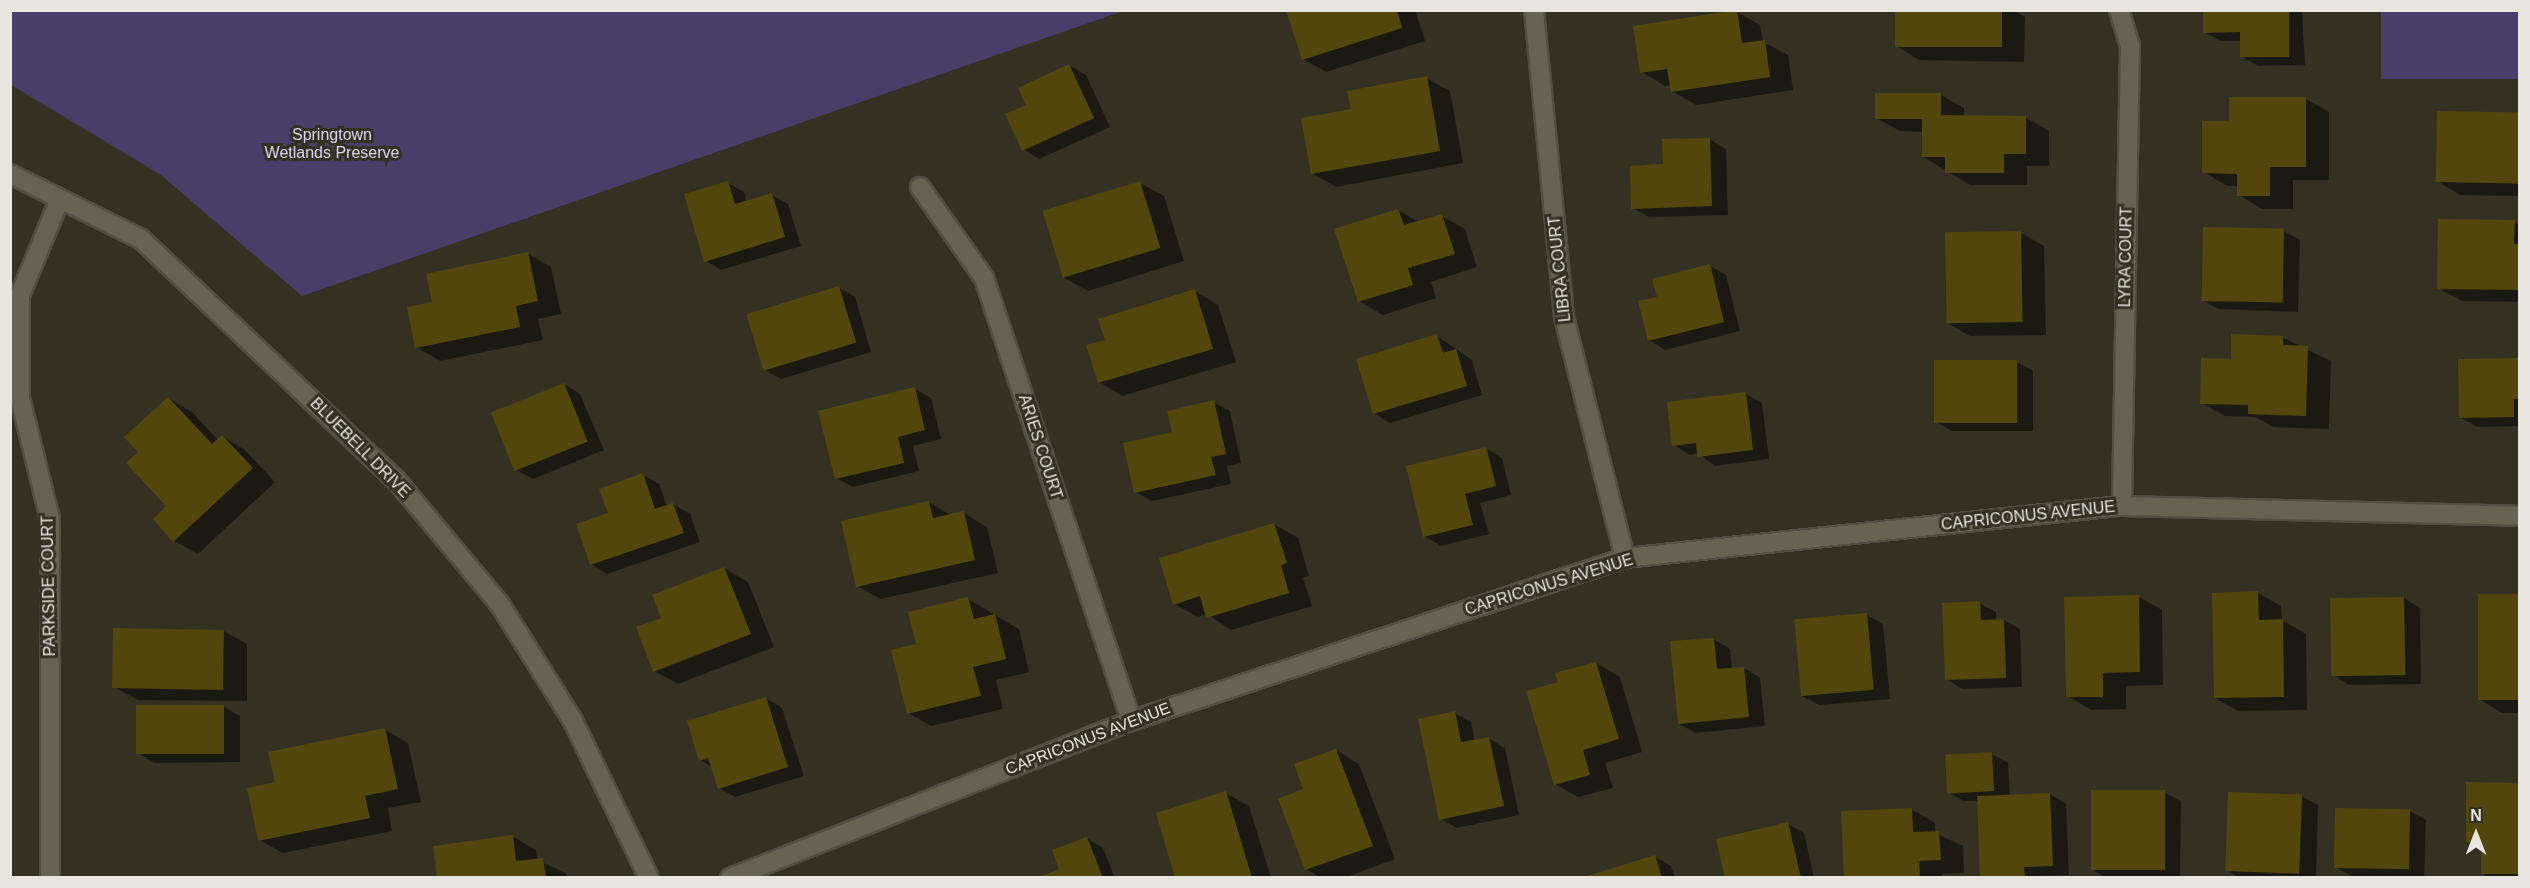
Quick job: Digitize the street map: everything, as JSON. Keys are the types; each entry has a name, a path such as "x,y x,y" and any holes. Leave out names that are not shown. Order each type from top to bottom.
{"street":[{"name":"LIBRA COURT","path":"1534,10 1564,317 1625,558"},
{"name":"LYRA COURT","path":"2119,10 2130,45 2122,506"},
{"name":"BLUEBELL DRIVE","path":"10,174 141,239 396,480 499,603 573,721 649,878"},
{"name":"ARIES COURT","path":"920,187 984,278 1131,721"},
{"name":"PARKSIDE COURT","path":"50,878 50,519 20,399 20,295 60,199"},
{"name":"CAPRICONUS AVENUE","path":"730,878 1131,721 1625,558 2122,506 2520,516"}],"green space":[{"name":"Springtown Wetlands Preserve","path":"11,10 1123,11 302,296 161,175 11,85"},
{"path":"2381,11 2519,11 2519,79 2381,79"}],"building":[{"path":"1286,10 1397,10 1402,28 1302,60"},
{"path":"1737,10 1742,43 1765,40 1770,77 1671,92 1667,69 1640,73 1633,26"},
{"path":"1895,10 2002,10 2002,47 1895,47"},
{"path":"2203,10 2289,10 2289,57 2240,57 2240,32 2203,33"},
{"path":"1069,64 1094,118 1022,151 1005,114 1026,105 1018,88"},
{"path":"1427,76 1440,151 1311,174 1301,118 1351,109 1347,91"},
{"path":"1875,93 1941,93 1941,115 2026,116 2026,154 2004,154 2004,173 1945,173 1945,157 1922,157 1922,119 1875,119"},
{"path":"2229,97 2306,97 2306,167 2270,167 2270,196 2237,196 2237,174 2202,173 2202,121 2229,121"},
{"path":"2437,111 2520,112 2519,183 2436,182"},
{"path":"1710,138 1712,206 1631,209 1630,166 1663,164 1662,139"},
{"path":"728,181 735,204 772,193 785,237 704,262 684,194"},
{"path":"1140,181 1160,248 1063,278 1042,211"},
{"path":"1398,209 1404,225 1442,214 1455,254 1408,268 1413,285 1358,302 1334,229"},
{"path":"2438,219 2515,220 2514,244 2520,244 2520,290 2437,289"},
{"path":"2203,227 2284,228 2283,302 2202,301"},
{"path":"2021,231 2023,322 1947,323 1945,232"},
{"path":"528,252 538,301 516,306 520,327 415,348 407,307 432,302 426,274"},
{"path":"1710,264 1724,322 1648,341 1638,301 1657,297 1652,279"},
{"path":"839,286 856,342 763,371 746,314"},
{"path":"1195,289 1213,349 1098,383 1086,345 1105,340 1098,319"},
{"path":"1437,334 1443,353 1456,349 1467,386 1373,414 1356,359"},
{"path":"2231,334 2283,336 2283,345 2308,346 2306,416 2248,414 2248,405 2200,404 2201,358 2231,359"},
{"path":"2520,358 2520,399 2514,399 2514,417 2459,418 2458,359"},
{"path":"1934,360 2017,360 2017,423 1934,423"},
{"path":"564,383 588,441 514,471 491,413"},
{"path":"915,387 925,430 898,437 904,463 835,479 818,411"},
{"path":"1746,392 1753,450 1697,457 1696,443 1672,446 1667,402"},
{"path":"168,397 212,444 222,435 253,468 173,542 153,519 166,506 126,463 138,452 124,437"},
{"path":"1214,400 1226,454 1211,457 1216,475 1134,493 1123,443 1172,432 1167,411"},
{"path":"1486,447 1496,486 1465,494 1473,525 1423,537 1406,466"},
{"path":"643,473 655,509 673,503 684,533 590,565 576,524 608,513 599,489"},
{"path":"929,501 933,518 964,511 975,560 856,587 841,521"},
{"path":"1274,523 1287,563 1281,565 1289,593 1206,618 1200,596 1173,605 1159,558"},
{"path":"724,567 751,634 653,672 636,627 661,618 652,595"},
{"path":"2258,591 2259,620 2283,619 2284,697 2214,698 2212,593"},
{"path":"2478,594 2520,594 2520,700 2478,700"},
{"path":"2139,595 2140,672 2103,673 2103,697 2066,697 2064,597"},
{"path":"968,597 974,619 995,614 1006,659 973,667 981,696 907,714 891,650 916,644 908,612"},
{"path":"2404,597 2405,675 2331,676 2330,598"},
{"path":"1980,601 1981,620 2004,619 2006,678 1945,680 1942,603"},
{"path":"1867,613 1874,690 1801,696 1794,619"},
{"path":"113,628 224,630 223,690 112,688"},
{"path":"1714,638 1717,669 1744,667 1749,717 1678,724 1670,641"},
{"path":"1596,662 1619,739 1583,750 1590,775 1554,785 1526,691 1558,682 1555,673"},
{"path":"766,697 788,767 718,789 708,758 699,761 687,721"},
{"path":"136,705 224,705 224,754 136,754"},
{"path":"1455,711 1461,742 1489,737 1504,806 1439,820 1418,719"},
{"path":"385,728 398,789 365,796 370,818 258,841 247,788 275,782 268,752"},
{"path":"1336,749 1373,846 1305,870 1278,799 1303,789 1294,764"},
{"path":"1992,752 1994,791 1947,793 1945,754"},
{"path":"2466,782 2520,783 2520,874 2481,874 2481,842 2466,842"},
{"path":"2091,790 2165,790 2165,870 2091,870"},
{"path":"1226,791 1252,878 1175,878 1156,813"},
{"path":"2228,792 2302,795 2299,874 2225,871"},
{"path":"2050,793 2053,866 2024,867 2025,878 1980,878 1977,796"},
{"path":"1912,808 1913,832 1939,831 1941,860 1919,861 1920,878 1844,878 1841,811"},
{"path":"2335,808 2410,809 2409,869 2334,868"},
{"path":"1788,822 1801,878 1725,878 1716,839"},
{"path":"513,835 516,861 543,858 546,878 437,878 433,846"},
{"path":"1087,837 1103,878 1037,878 1059,869 1052,850"},
{"path":"1655,855 1662,878 1584,878 1584,877"}]}
